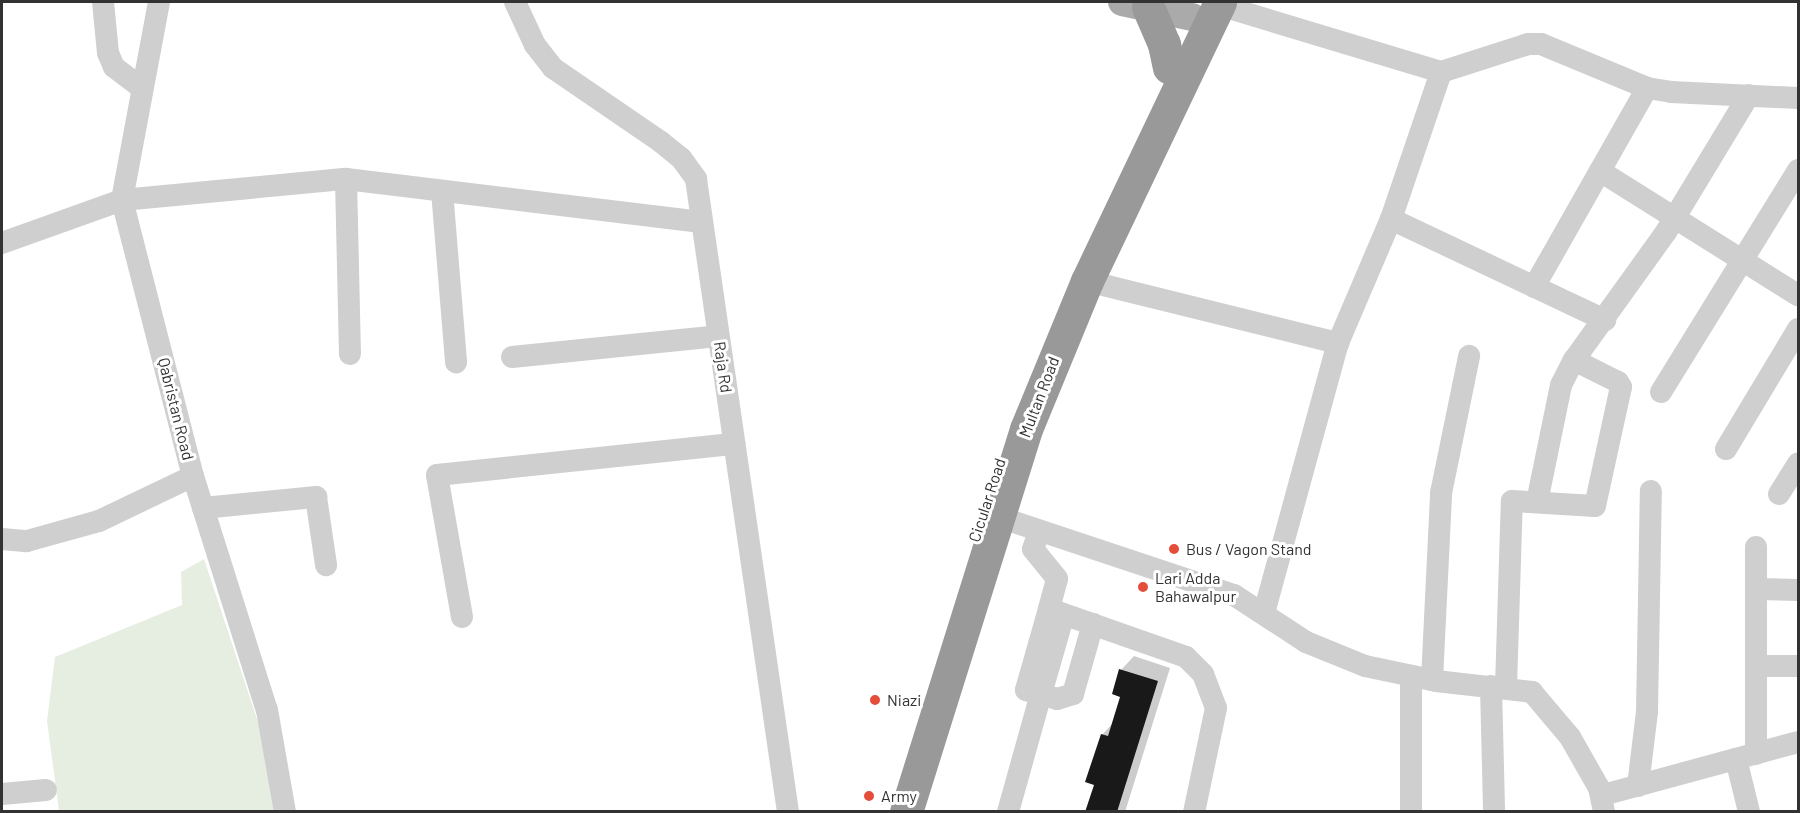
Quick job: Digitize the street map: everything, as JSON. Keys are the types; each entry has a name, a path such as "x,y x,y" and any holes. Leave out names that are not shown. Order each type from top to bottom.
{"highway":[{"path":"1135,4 1164,44 1169,67"},
{"name":"Cicular Road","path":"890,812 1011,429 1080,278 1169,67 1208,6"},
{"name":"Multan Road","path":"906,812 996,516 1080,278 1208,6"}],"main road":[{"path":"1135,4 1208,6"}],"street":[{"path":"103,2 108,53 114,68 141,87"},
{"name":"Qabristan Road","path":"159,2 141,87 122,200 193,476 267,710 285,812"},
{"name":"Raja Rd","path":"515,2 535,45 553,68 681,158 696,179 788,812"},
{"path":"1208,6 1441,72 1528,44 1540,44 1647,88 1671,92 1798,98"},
{"path":"1264,613 1338,343 1391,219 1441,72"},
{"path":"1534,287 1647,88"},
{"path":"1537,502 1561,385 1574,360 1605,320 1675,218 1749,95"},
{"path":"1661,392 1798,170"},
{"path":"1600,171 1798,295"},
{"path":"2,243 122,200 346,179 701,222"},
{"path":"346,179 350,354"},
{"path":"442,191 456,362"},
{"path":"1391,219 1605,320"},
{"path":"1080,278 1338,343"},
{"path":"1726,449 1798,329"},
{"path":"512,357 718,336"},
{"path":"1411,812 1421,678 1441,493 1469,356"},
{"path":"1494,812 1498,686 1512,501 1596,504 1621,385 1574,360"},
{"path":"462,617 437,475 734,444"},
{"path":"1779,494 1798,463"},
{"path":"2,539 27,541 99,521 193,476"},
{"path":"1638,786 1647,712 1651,492"},
{"path":"203,508 316,497 326,565"},
{"path":"996,516 1234,595 1264,613 1282,628 1330,654 1421,678 1532,692 1552,713 1603,803 1638,786 1798,742"},
{"path":"1008,812 1049,696 1071,617 1057,579 1033,549 1039,531"},
{"path":"1749,812 1746,756 1756,666 1756,547"},
{"path":"1756,589 1798,590"},
{"path":"1049,696 1026,690 1071,617"},
{"path":"1071,617 1186,657 1207,679 1216,708 1194,812"},
{"path":"1756,666 1798,666"},
{"path":"2,794 46,790"}],"shaded area":[{"path":"204,559 260,728 274,811 59,811 47,721 55,657 182,605 181,572"}],"building":[{"path":"1119,669 1158,681 1117,812 1085,812 1094,785 1085,782 1101,734 1108,736 1120,697 1112,694"}],"place":[{"name":"Bus / Vagon Stand","path":"1174,549"},
{"name":"Lari Adda Bahawalpur","path":"1143,587"},
{"name":"Niazi","path":"875,700"},
{"name":"Army","path":"869,796"}]}
